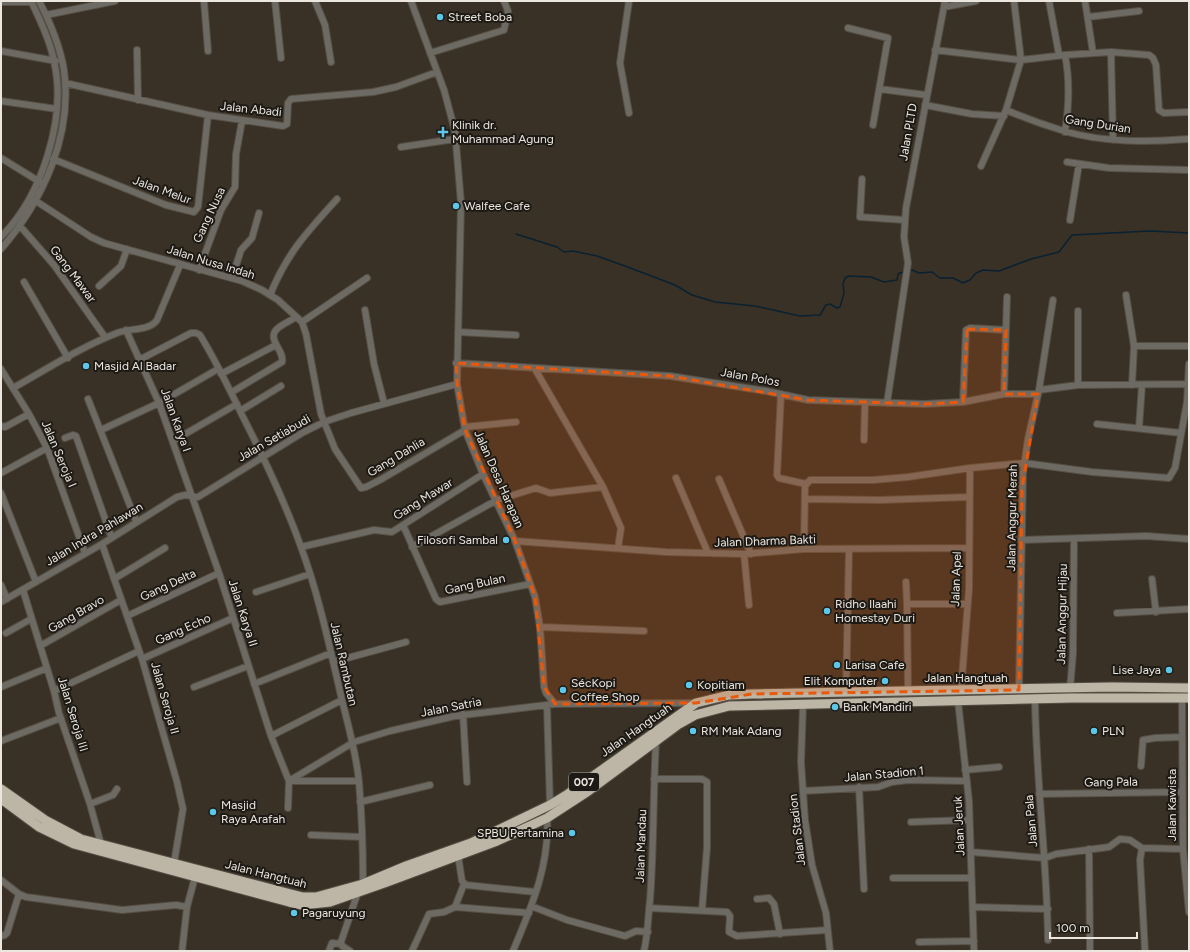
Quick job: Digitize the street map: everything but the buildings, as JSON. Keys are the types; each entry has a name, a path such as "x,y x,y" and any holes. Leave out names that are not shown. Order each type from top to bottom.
{"highway":[{"name":"Jalan Hangtuah","path":"1,799 39,827 63,839 129,856 195,877 302,905 330,902 358,892 471,843 550,805 696,703 729,695 961,690 1189,688"},
{"name":"Jalan Hangtuah","path":"1,789 45,820 81,839 101,844 129,856 174,863 303,897 316,897 458,855 547,818 679,724 695,715 729,706 1035,699 1185,698"}],"street":[{"path":"1,249 20,226 44,185 60,140 66,107 62,61 46,15 39,1"},
{"path":"46,15 115,1"},
{"path":"204,1 208,51"},
{"path":"275,1 281,58"},
{"path":"315,1 325,25 331,62"},
{"name":"Jalan Desa Harapan","path":"411,1 444,90 455,131 461,204 456,363 457,384 465,428 483,474 497,500 515,541 530,584 538,611 544,687 546,693 555,704"},
{"path":"430,53 504,30 508,11 504,1"},
{"path":"629,1 620,63 629,113"},
{"path":"944,4 976,1"},
{"path":"981,166 1005,113 1021,60 1014,1"},
{"path":"1049,1 1068,85 1068,113 1065,132"},
{"path":"1085,1 1093,53"},
{"path":"1,2 32,2 54,61 57,85 57,109 51,143 38,181 20,214 1,237"},
{"name":"Jalan PLTD","path":"887,403 908,262 904,237 905,220 926,95 944,4"},
{"path":"1088,17 1139,11"},
{"path":"848,28 888,38 874,125"},
{"path":"137,50 138,100"},
{"path":"935,50 1021,60 1062,55 1111,52 1145,54 1153,58 1156,65 1159,110 1164,113 1189,112"},
{"path":"1,51 54,61 62,61"},
{"path":"1111,52 1113,140"},
{"name":"Jalan Abadi","path":"65,83 208,115 283,126 287,124 288,103 290,100 373,92 396,87 437,72"},
{"path":"880,89 926,95"},
{"path":"1,101 57,109"},
{"name":"Gang Durian","path":"925,105 972,114 1005,113 1065,132 1113,140 1139,141 1189,139"},
{"name":"Jalan Melur","path":"53,159 166,205 194,212 198,207 208,115"},
{"name":"Gang Nusa","path":"199,270 221,210 234,187 236,154 242,121"},
{"path":"401,147 455,138"},
{"path":"1,158 44,185"},
{"path":"1067,162 1145,170 1189,170"},
{"path":"1070,220 1079,164"},
{"path":"862,179 860,217 905,220"},
{"path":"270,295 282,267 294,249 337,199"},
{"name":"Jalan Nusa Indah","path":"36,201 91,237 180,265 232,278 262,290 288,308 302,322"},
{"path":"232,278 241,250 252,238 259,213"},
{"name":"Gang Mawar","path":"20,226 54,265 105,337"},
{"path":"99,286 121,266 127,249"},
{"path":"13,388 105,337 126,330 150,326 155,323 180,265"},
{"path":"324,422 319,406 310,352 302,322 367,278"},
{"path":"24,282 68,358"},
{"path":"1126,295 1134,346 1132,385"},
{"path":"1004,394 1007,297"},
{"name":"Jalan Anggur Merah","path":"1019,690 1022,596 1021,540 1024,463 1039,392 1053,300"},
{"path":"366,310 374,364 384,403"},
{"path":"1078,311 1078,385"},
{"path":"232,392 282,362 282,354 274,342 274,333 277,329 296,317"},
{"path":"963,402 966,330 970,328 1006,330"},
{"name":"Jalan Karya I","path":"126,330 141,359 159,403 192,497"},
{"path":"458,332 516,335"},
{"name":"Jalan Rambutan","path":"141,359 190,333 200,335 232,392 240,411 264,457 301,547 310,574 354,742 359,781 362,837 362,884"},
{"path":"101,430 276,345"},
{"path":"1134,346 1189,346"},
{"name":"Jalan Polos","path":"456,363 670,376 781,394 808,400 887,403 924,404 963,402 1004,394 1039,392 1078,385 1188,384"},
{"path":"804,549 806,484 810,480 873,480 1024,463 1092,472 1166,478 1172,476 1174,473 1181,433 1188,384 1189,364"},
{"name":"Jalan Seroja I","path":"1,369 29,414 47,448 85,553"},
{"path":"535,369 603,487 621,528 618,548"},
{"name":"Jalan Setiabudi","path":"200,495 302,433 324,422 384,403 457,384"},
{"path":"1139,428 1142,385"},
{"path":"240,411 281,386"},
{"path":"781,394 777,475 779,478 806,484"},
{"path":"88,399 136,521"},
{"path":"864,440 865,402"},
{"path":"173,441 237,404"},
{"path":"1,426 5,427 29,414"},
{"name":"Gang Dahlia","path":"324,422 335,449 359,486 363,488 380,480 465,428"},
{"path":"465,428 516,422"},
{"path":"1097,424 1181,433"},
{"path":"65,438 73,435 77,437 112,536"},
{"path":"1,473 47,448"},
{"name":"Jalan Apel","path":"961,690 969,589 968,548 970,468"},
{"name":"Gang Mawar","path":"301,547 374,530 390,532 483,474"},
{"path":"676,478 708,553"},
{"path":"719,479 751,554"},
{"path":"412,548 497,500 536,488 550,493 603,487"},
{"path":"1,493 36,582"},
{"name":"Jalan Indra Pahlawan","path":"4,600 102,544 136,521 181,495 192,497 200,495"},
{"name":"Jalan Karya II","path":"192,497 219,573 271,736 289,781"},
{"path":"805,498 880,500 969,497"},
{"name":"Gang Bulan","path":"403,525 436,600 440,602 530,584"},
{"path":"1021,540 1146,536 1189,539"},
{"name":"Jalan Anggur Hijau","path":"1070,689 1073,654 1074,538"},
{"name":"Jalan Dharma Bakti","path":"515,541 744,554 804,549 849,550 968,548"},
{"name":"Jalan Seroja II","path":"102,544 142,659 177,782 183,809 174,863"},
{"path":"114,579 165,548"},
{"path":"846,692 849,550"},
{"path":"744,554 749,605"},
{"name":"Gang Delta","path":"127,616 219,573"},
{"path":"256,592 310,574"},
{"path":"1152,579 1156,612"},
{"path":"906,582 908,691"},
{"path":"1,585 4,600"},
{"name":"Jalan Seroja III","path":"23,590 61,718 90,804 101,844"},
{"name":"Gang Bravo","path":"40,646 121,600"},
{"path":"907,604 967,604"},
{"path":"1117,613 1189,609"},
{"name":"Gang Echo","path":"142,659 233,618"},
{"path":"6,633 31,619"},
{"path":"540,627 644,631"},
{"path":"333,662 406,642"},
{"path":"54,691 139,651"},
{"path":"254,684 331,653"},
{"path":"194,687 248,666"},
{"path":"1,688 47,668"},
{"name":"Jalan Kawista","path":"1185,698 1182,736 1186,765 1182,792 1186,827 1183,849 1187,877 1189,912"},
{"name":"Jalan Pala","path":"1035,699 1039,794 1048,909 1048,940"},
{"path":"271,736 342,700"},
{"name":"Jalan Jeruk","path":"958,701 967,781 974,951"},
{"path":"555,704 696,703"},
{"name":"Jalan Satria","path":"289,781 354,742 390,731 463,714 555,704"},
{"path":"546,705 550,805"},
{"name":"Jalan Stadion","path":"803,705 801,762 807,843 826,913 830,951"},
{"path":"463,714 468,782"},
{"path":"1,741 61,718"},
{"path":"1141,766 1143,740 1182,736"},
{"name":"Jalan Mandau","path":"644,951 648,932 653,856 656,741"},
{"path":"965,770 999,767"},
{"path":"654,779 702,780 707,782 707,847 702,910"},
{"name":"Jalan Stadion 1","path":"804,790 878,787 892,782 908,780 967,781"},
{"path":"288,808 289,781 359,781"},
{"path":"360,802 430,785"},
{"path":"859,787 864,889"},
{"path":"90,804 112,795 117,789"},
{"name":"Gang Pala","path":"1039,794 1182,792"},
{"path":"513,951 530,910 543,870 547,853 547,818"},
{"path":"912,822 969,820"},
{"path":"312,835 362,837"},
{"path":"971,852 1045,858 1056,854 1109,847 1120,839 1130,840 1142,848 1183,849"},
{"path":"1142,848 1140,860 1145,951"},
{"path":"1089,849 1090,951"},
{"path":"455,907 464,884 462,881 458,855"},
{"path":"182,951 187,907 195,877"},
{"path":"894,878 971,878"},
{"path":"1,880 19,894 122,910 176,905 187,907"},
{"path":"464,884 535,892"},
{"path":"341,944 358,892"},
{"path":"1,936 7,933 19,894"},
{"path":"757,899 768,898 773,902 780,934"},
{"path":"412,951 429,914 444,912 455,907 530,910 625,936 636,931 648,932"},
{"path":"973,907 1048,909"},
{"path":"649,908 729,912 730,932 734,935 780,934 827,930"},
{"path":"920,942 974,941"},
{"path":"328,951 332,943 341,944 350,951"}],"highlighted area":[{"path":"967,329 1006,330 1004,394 1038,394 1022,488 1019,690 752,694 696,703 555,704 544,687 535,597 515,541 465,430 457,384 456,363 670,376 808,400 924,404 963,402"}],"waterway":[{"path":"909,271 912,270 919,273 932,272 940,278 953,278 963,283 970,280 976,273 983,270 999,271 1031,259 1059,252 1072,235 1150,231 1189,233"},
{"path":"516,234 557,247 564,252 573,251 597,256 675,285 692,295 715,302 755,306 800,316 820,315 826,305 830,304 837,308 840,307 844,293 843,284 845,278 849,276 871,277 884,282 897,280 898,274 905,271"}],"place":[{"name":"Street Boba","path":"440,17"},
{"name":"Klinik dr. Muhammad Agung","path":"443,132"},
{"name":"Walfee Cafe","path":"456,206"},
{"name":"Masjid Al Badar","path":"86,366"},
{"name":"Filosofi Sambal","path":"506,540"},
{"name":"Ridho Ilaahi Homestay Duri","path":"827,611"},
{"name":"Larisa Cafe","path":"837,665"},
{"name":"Lise Jaya","path":"1169,670"},
{"name":"Elit Komputer","path":"885,681"},
{"name":"Kopitiam","path":"689,685"},
{"name":"SécKopi Coffee Shop","path":"563,690"},
{"name":"Bank Mandiri","path":"835,707"},
{"name":"RM Mak Adang","path":"693,731"},
{"name":"PLN","path":"1094,731"},
{"name":"Masjid Raya Arafah","path":"213,812"},
{"name":"SPBU Pertamina","path":"572,833"},
{"name":"Pagaruyung","path":"294,913"}]}
